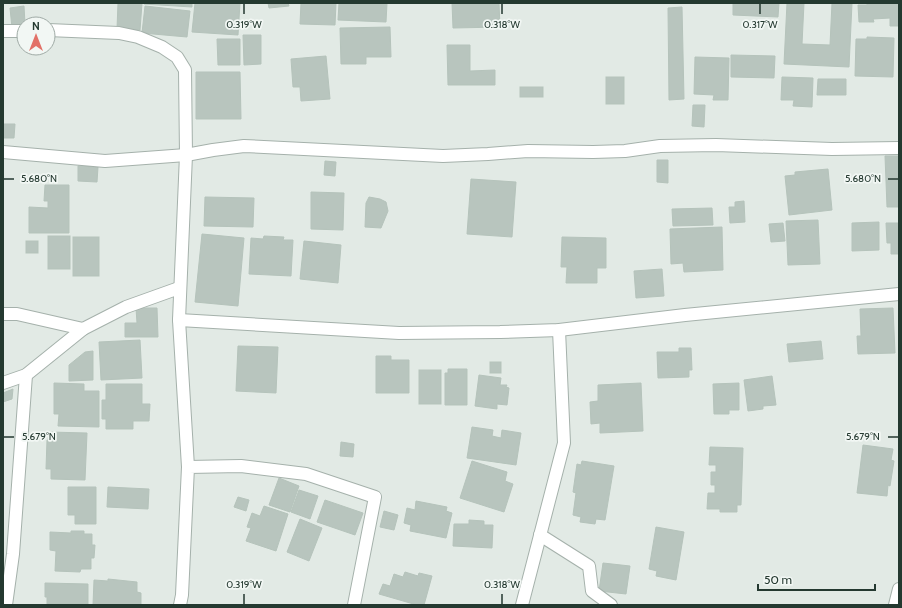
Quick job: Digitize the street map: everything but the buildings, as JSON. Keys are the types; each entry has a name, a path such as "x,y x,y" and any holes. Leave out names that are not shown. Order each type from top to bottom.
{"street":[{"path":"3,31 16,30"},
{"path":"56,30 119,33 138,37 162,47 177,57 185,70 186,155 179,288 179,320 188,467 182,595 180,605"},
{"path":"3,152 104,161 186,155 244,146 443,156 528,151 625,151 660,146 702,145 832,149 899,148"},
{"path":"3,383 26,376 82,329 126,307 179,288"},
{"path":"179,320 399,333 558,330 685,315 899,294"},
{"path":"3,314 17,314 82,329"},
{"path":"522,605 564,443 558,330"},
{"path":"6,605 12,554 26,376"},
{"path":"188,467 241,466 306,474 375,497 354,605"},
{"path":"540,535 588,566 592,591 611,605"},
{"path":"895,605 899,589"}]}
